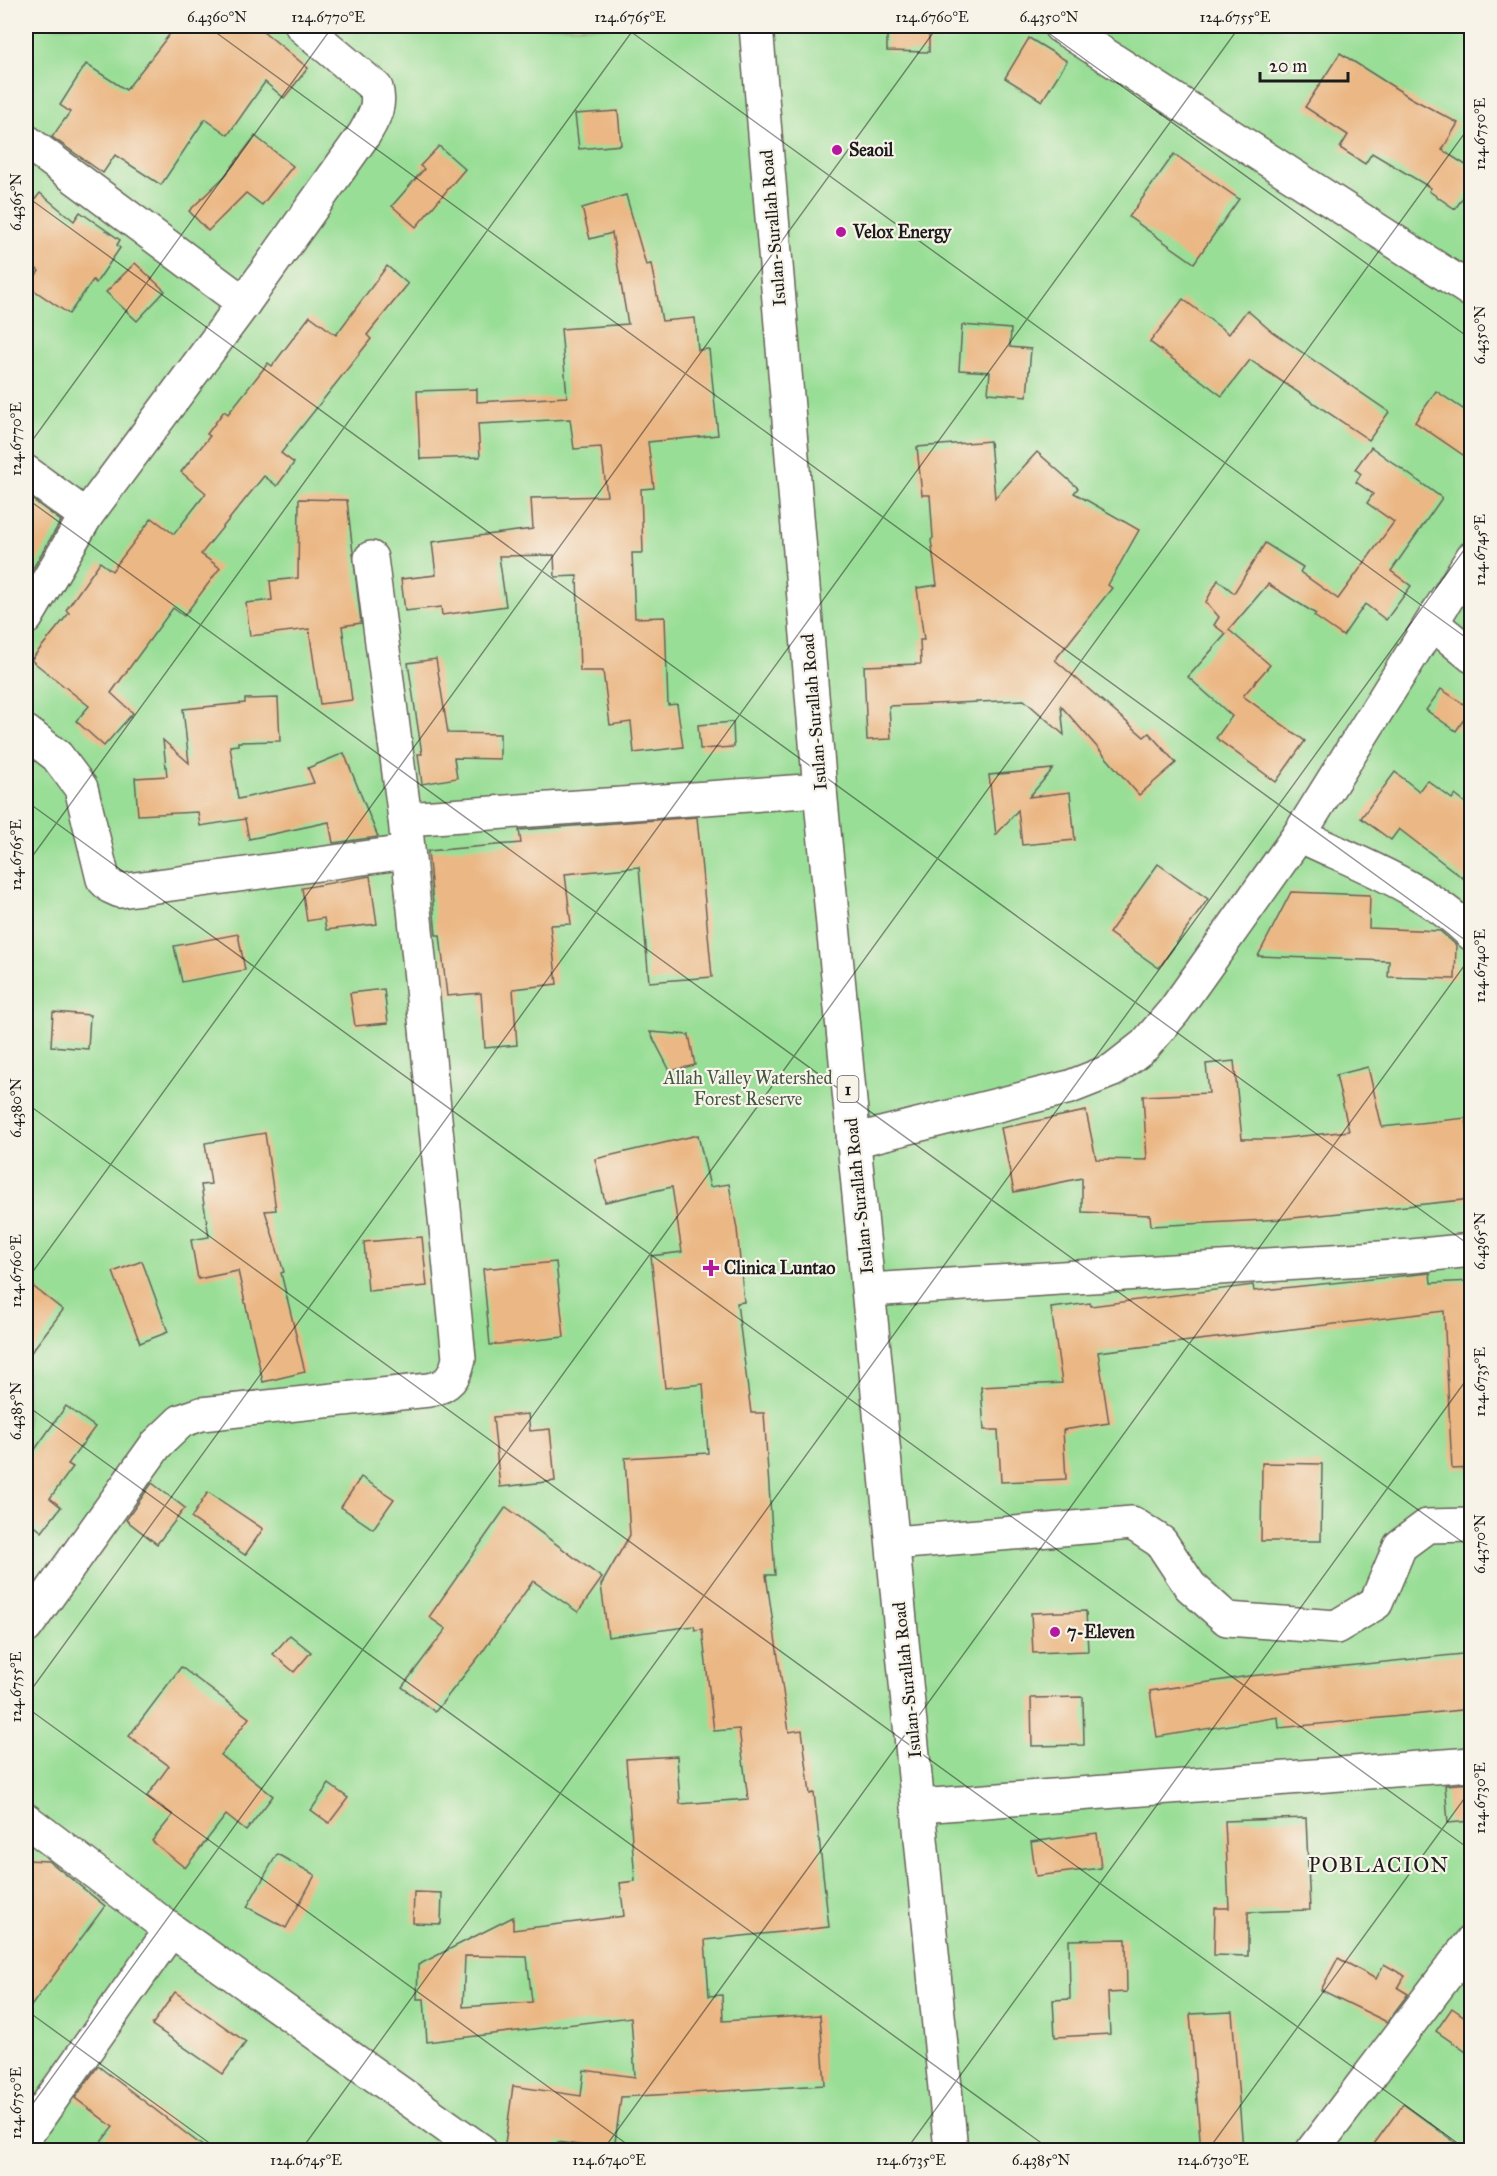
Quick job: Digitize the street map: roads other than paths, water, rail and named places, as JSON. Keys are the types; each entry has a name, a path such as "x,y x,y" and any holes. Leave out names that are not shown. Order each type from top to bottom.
{"main road":[{"path":"26,618 86,516 244,303 365,133 380,100 376,88 302,26"},
{"name":"Isulan-Surallah Road","path":"756,26 820,790 920,1806 951,2151"},
{"path":"1060,26 1472,291"},
{"path":"26,141 244,303"},
{"path":"26,472 86,516"},
{"path":"26,1627 156,1445 181,1421 201,1414 429,1390 447,1384 455,1375 459,1358 405,819 371,558"},
{"path":"853,1141 1070,1087 1113,1070 1145,1045 1174,1011 1299,835 1472,558"},
{"path":"1432,623 1472,656"},
{"path":"26,732 57,756 81,789 103,879 111,887 120,891 407,852"},
{"path":"405,819 820,790"},
{"path":"1299,835 1419,893 1449,912 1472,934"},
{"path":"869,1290 1412,1256 1472,1250"},
{"path":"894,1543 1132,1523 1161,1542 1190,1586 1227,1619 1336,1627 1376,1603 1400,1546 1427,1526 1472,1525"},
{"path":"920,1806 1472,1764"},
{"path":"26,1820 171,1930 480,2151"},
{"path":"26,2135 171,1930"},
{"path":"1313,2151 1472,1941"}],"place":[{"name":"Seaoil","path":"837,150"},
{"name":"Velox Energy","path":"841,232"},
{"name":"Clinica Luntao","path":"711,1268"},
{"name":"7-Eleven","path":"1055,1632"}],"district":[{"name":"POBLACION","path":"1379,1865"}],"park label":[{"name":"Allah Valley Watershed Forest Reserve","path":"748,1088"}]}
